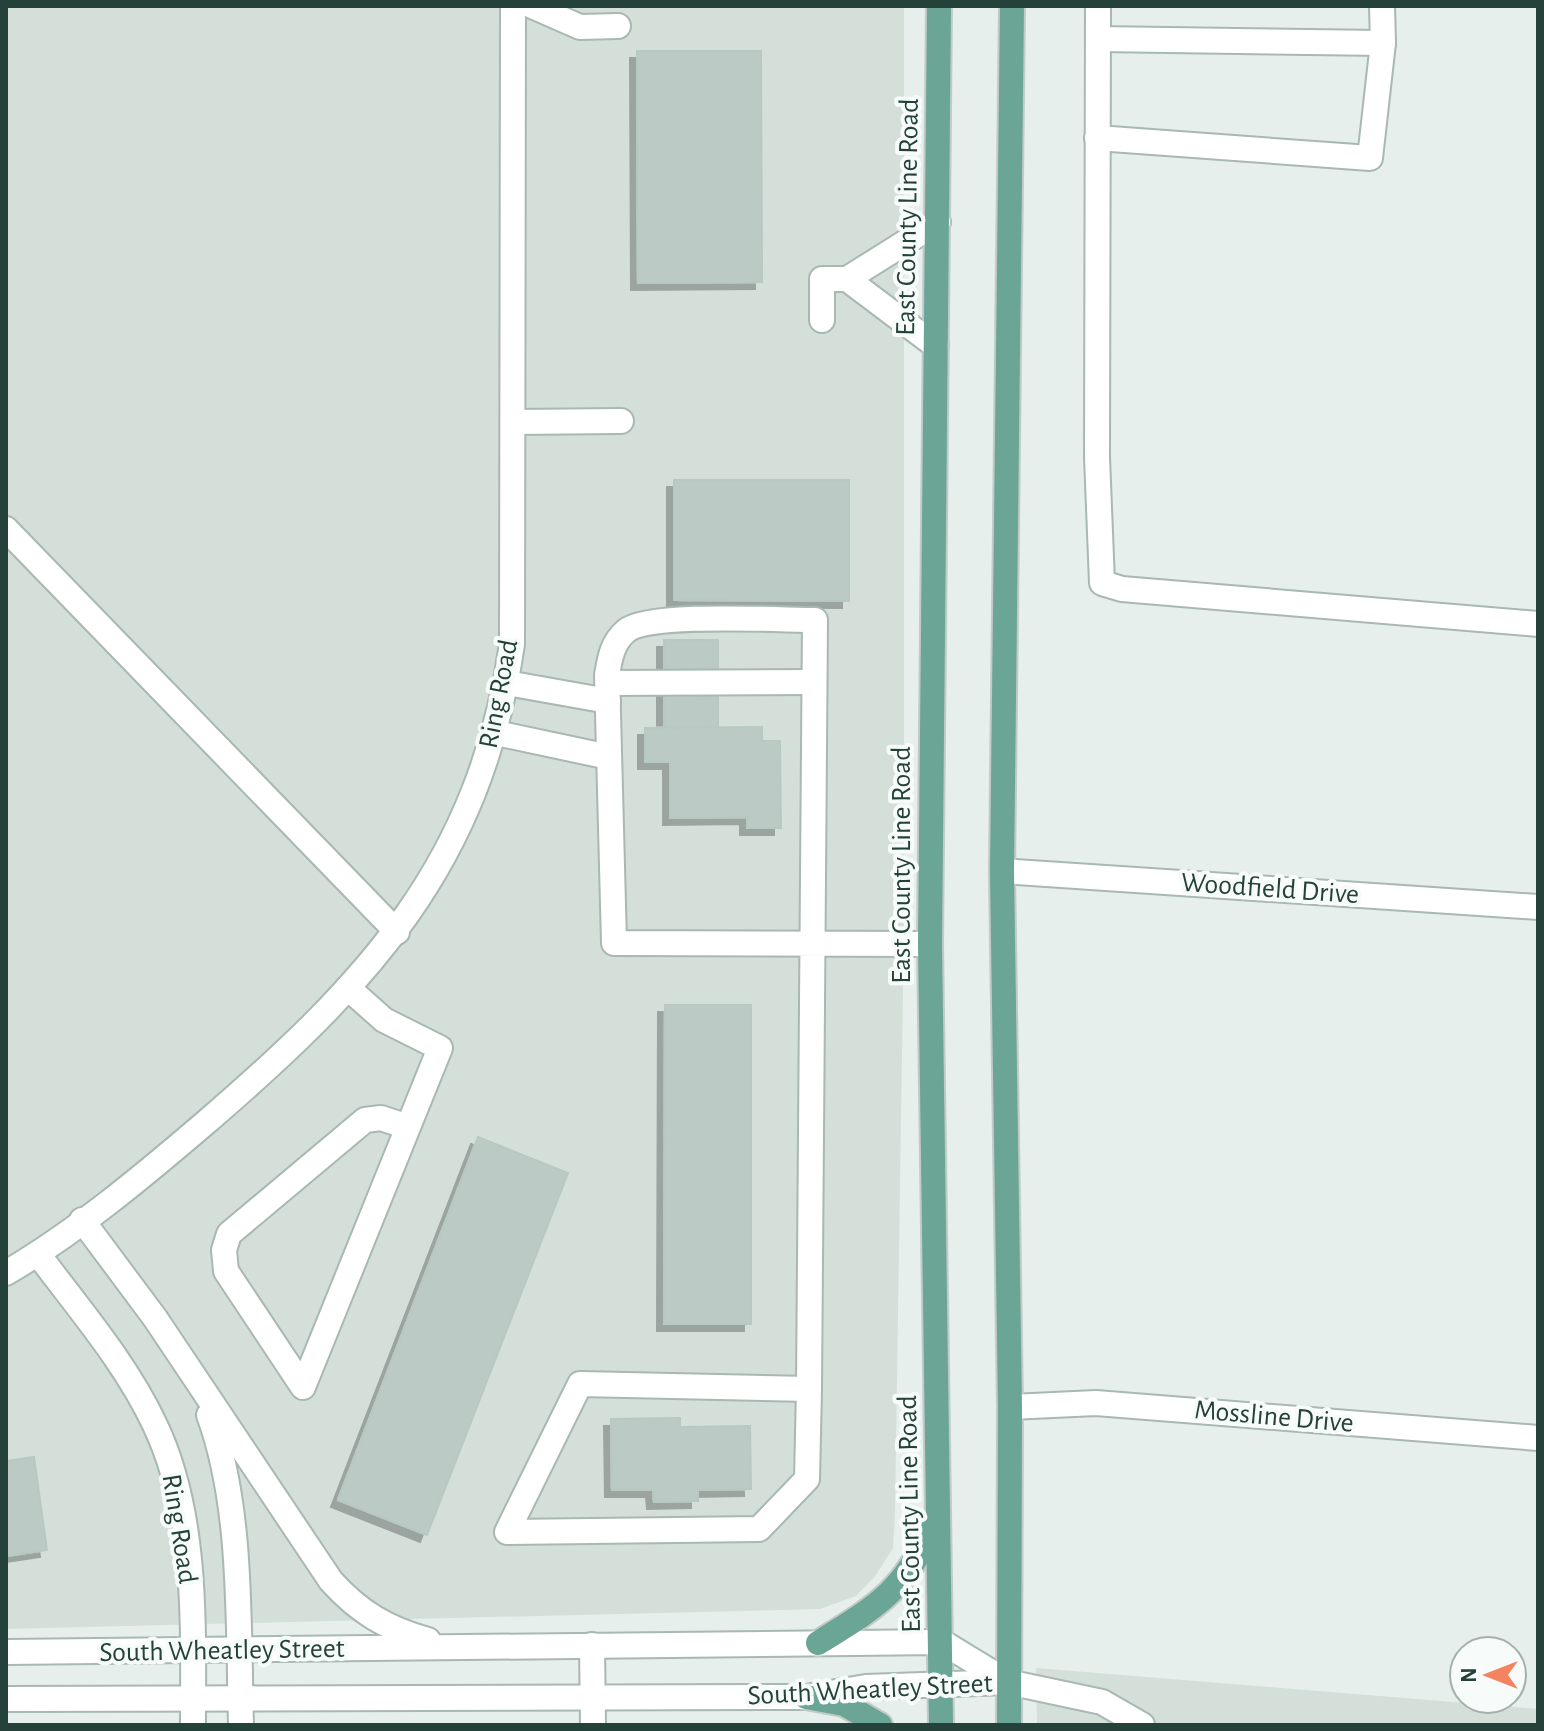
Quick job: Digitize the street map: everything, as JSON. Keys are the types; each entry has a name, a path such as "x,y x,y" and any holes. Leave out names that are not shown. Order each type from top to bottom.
{"main road":[{"name":"East County Line Road","path":"939,6 930,944 941,1725"},
{"path":"1009,1725 1010,1407 1002,871 1012,6"},
{"path":"818,1643 880,1604 917,1562 940,1511"},
{"path":"806,1697 844,1704 880,1725"}],"street":[{"name":"Ring Road","path":"6,1273 38,1254 218,1112 348,988 397,932 455,837 496,733 507,683 513,601 513,6"},
{"path":"532,6 580,27 618,26"},
{"path":"1098,6 1097,457 1102,583 1122,589 1538,624"},
{"path":"1097,138 1370,158 1383,43 1382,6"},
{"path":"1098,39 1383,43"},
{"path":"822,320 822,279 847,279 938,222"},
{"path":"847,279 936,346"},
{"path":"513,422 621,421"},
{"path":"6,529 397,932"},
{"path":"809,1389 580,1384 507,1532 759,1529 807,1479 809,1389 813,943 815,620 640,623 627,631 611,651 608,692 614,943 813,943 930,944"},
{"path":"507,683 608,692 814,682"},
{"path":"496,733 609,757"},
{"name":"Woodfield Drive","path":"1002,871 1538,907"},
{"path":"348,988 384,1020 440,1048 303,1387 226,1271 224,1250 229,1234 365,1120 381,1118 408,1127"},
{"name":"Ring Road","path":"82,1220 181,1359 331,1581 346,1597 383,1625 457,1647"},
{"name":"Ring Road","path":"38,1254 129,1380 165,1449 178,1489 184,1528 193,1652 193,1725"},
{"name":"Ring Road","path":"181,1359 200,1393 223,1458 232,1510 241,1725"},
{"name":"Mossline Drive","path":"1010,1407 1096,1403 1538,1438"},
{"name":"South Wheatley Street","path":"6,1652 942,1642 1008,1682"},
{"path":"592,1645 593,1725"},
{"path":"1008,1682 1102,1702 1142,1725"},
{"name":"South Wheatley Street","path":"6,1699 592,1700 806,1697 866,1687 1008,1682"}],"shaded area":[{"path":"6,6 904,6 904,923 895,1512 893,1548 876,1575 856,1596 820,1609 6,1629"},
{"path":"1036,1668 1448,1702 1448,1715 1528,1715 1528,1708 1538,1709 1538,1725 1037,1725"}],"building":[{"path":"637,51 761,51 762,282 638,283"},
{"path":"674,480 849,480 849,601 674,600"},
{"path":"664,640 718,640 718,728 664,728"},
{"path":"762,727 762,741 780,741 781,828 747,828 747,817 670,818 670,762 645,762 645,728"},
{"path":"665,1005 751,1005 751,1324 664,1324"},
{"path":"478,1137 568,1173 427,1535 338,1500"},
{"path":"680,1418 680,1427 750,1426 751,1489 698,1490 698,1501 654,1502 653,1490 612,1490 611,1419"},
{"path":"34,1457 47,1550 6,1556 6,1461"}]}
